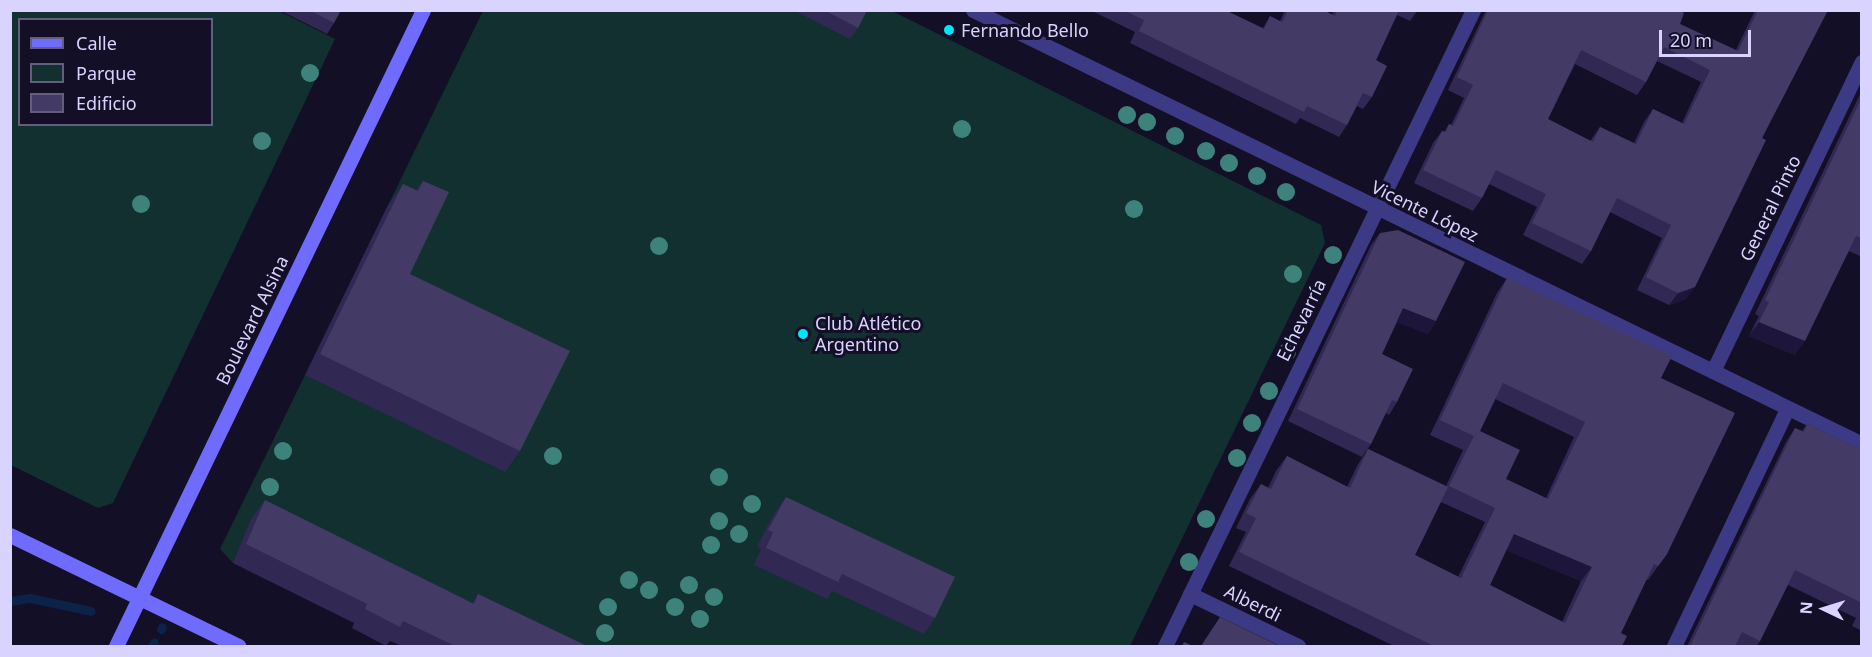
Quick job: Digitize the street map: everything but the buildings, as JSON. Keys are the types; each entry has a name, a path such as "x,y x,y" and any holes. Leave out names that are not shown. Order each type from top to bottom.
{"main road":[{"name":"Boulevard Alsina","path":"116,646 423,10"},
{"path":"10,535 239,646"}],"street":[{"name":"Vicente López","path":"973,10 1376,210 1862,444"},
{"name":"Echevarría","path":"1165,646 1473,10"},
{"name":"General Pinto","path":"1713,371 1862,62"},
{"path":"1674,646 1787,409"},
{"name":"Alberdi","path":"1190,594 1298,646"}],"green space":[{"path":"10,11 279,11 335,39 113,503 98,508 11,465"},
{"name":"Club Atlético Argentino","path":"483,11 892,11 1321,225 1325,243 1130,646 402,646 233,563 220,549"}],"waterway":[{"path":"10,601 30,598 91,611"},
{"path":"152,646 154,642"}],"place":[{"name":"Fernando Bello","path":"949,30"},
{"name":"Club Atlético Argentino","path":"803,334"}]}
